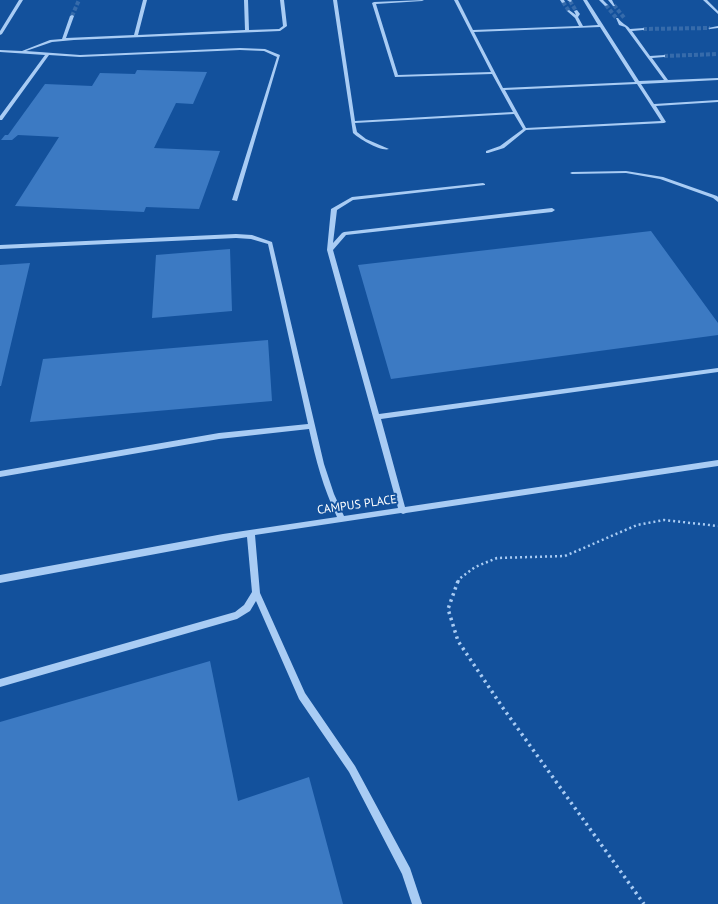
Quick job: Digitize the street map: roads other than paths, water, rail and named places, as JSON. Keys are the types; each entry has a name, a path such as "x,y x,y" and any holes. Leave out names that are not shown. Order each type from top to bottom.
{"street":[{"path":"0,34 21,0"},
{"path":"136,36 145,0"},
{"path":"246,0 247,31"},
{"path":"21,52 51,41 280,30 286,26 282,0"},
{"path":"335,0 355,133 364,140 387,149"},
{"path":"422,0 374,3 396,76 494,73"},
{"path":"456,0 502,89 525,129"},
{"path":"488,152 502,147 525,129 664,122 585,0"},
{"path":"601,0 606,5"},
{"path":"610,0 614,5"},
{"path":"705,0 718,13"},
{"path":"569,11 576,17 582,27"},
{"path":"576,11 578,14 576,17"},
{"path":"64,40 72,16"},
{"path":"617,19 620,24 628,28 643,30"},
{"path":"625,19 628,23 628,28 667,82"},
{"path":"472,31 601,26"},
{"path":"710,28 718,27"},
{"path":"0,51 80,56 240,49 265,50 279,56 235,200"},
{"path":"0,119 48,54"},
{"path":"650,57 664,56"},
{"path":"502,89 718,80"},
{"path":"653,105 718,101"},
{"path":"353,122 515,113"},
{"path":"572,173 626,172 661,178 715,197 718,200"},
{"path":"403,511 330,250 334,209 352,198 483,184"},
{"path":"330,250 344,234 552,210"},
{"path":"0,247 236,236 252,237 270,243 320,464 330,494 342,520"},
{"path":"376,417 718,370"},
{"path":"0,474 219,436 311,426"},
{"name":"CAMPUS PLACE","path":"0,579 251,533 718,463"},
{"path":"251,533 256,593 302,696 352,769 406,872 417,904"},
{"path":"0,684 237,615 247,608 256,593"}],"tunnel":[{"path":"72,16 79,0"},
{"path":"570,1 576,11"},
{"path":"563,2 569,11"},
{"path":"606,5 617,19"},
{"path":"614,5 625,19"},
{"path":"643,29 710,28"},
{"path":"664,56 718,54"}]}
